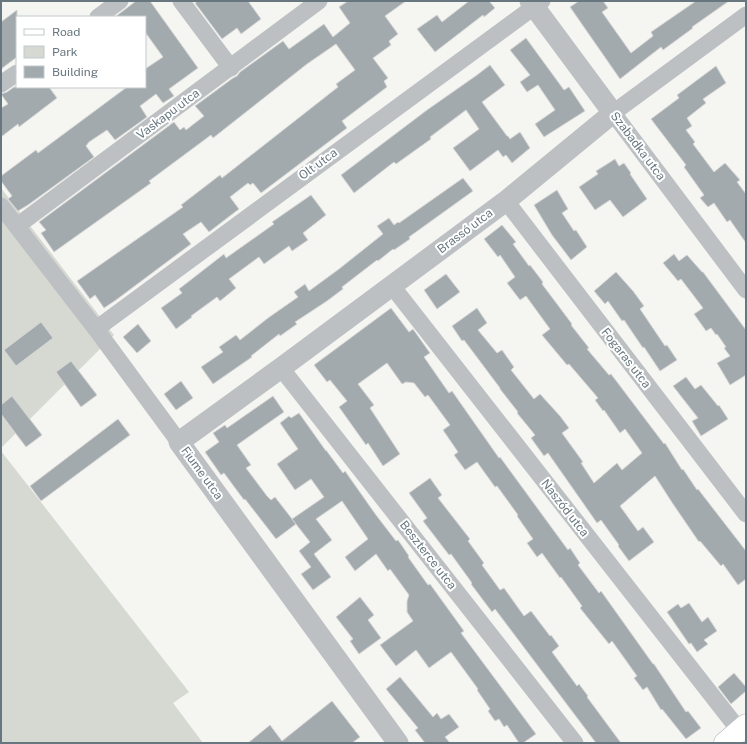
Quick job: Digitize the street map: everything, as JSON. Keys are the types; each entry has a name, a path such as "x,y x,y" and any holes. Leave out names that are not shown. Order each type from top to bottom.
{"street":[{"path":"99,16 120,1"},
{"path":"181,1 231,68"},
{"name":"Vaskapu utca","path":"17,226 319,1"},
{"name":"Szabadka utca","path":"535,3 613,113 746,290"},
{"name":"Olt utca","path":"96,328 535,3"},
{"name":"Brassó utca","path":"179,442 506,201 613,113 745,18"},
{"path":"1,84 16,74"},
{"name":"Fogaras utca","path":"506,201 746,514"},
{"name":"Fiume utca","path":"1,206 96,328 398,743"},
{"name":"Naszód utca","path":"392,286 737,733"},
{"name":"Beszterce utca","path":"281,368 575,743"}],"green space":[{"path":"1,188 114,335 1,448"},
{"path":"1,451 189,692 173,703 203,743 1,743"}],"building":[{"path":"136,1 150,1 198,68 169,89 174,96 163,103 156,94 140,106 147,117 115,140 107,130 89,142 86,146 94,157 18,211 8,199 12,196 1,181 1,176 36,150 38,153 126,88 146,88 146,68 163,57 146,33 146,16 116,16"},
{"path":"198,1 248,1 261,19 241,34 237,28 222,39 195,3"},
{"path":"348,1 406,1 385,16 398,34 389,41 391,45 373,58 388,78 384,81 387,87 342,121 347,128 261,193 253,183 250,185 248,183 230,197 239,209 209,232 201,222 183,234 191,244 116,300 104,308 95,295 90,299 77,281 183,207 181,205 220,175 222,178 338,87 336,84 355,70 336,44 307,64 213,138 211,135 149,181 151,183 54,252 41,233 46,230 39,222 174,122 180,130 184,127 186,130 204,116 195,106 283,41 289,49 324,24 333,37 350,23 339,7"},
{"path":"469,1 489,1 495,8 484,17 483,15 435,52 417,29 437,15 442,22"},
{"path":"579,1 603,1 608,8 602,12 631,53 653,36 651,32 696,1 729,1 663,50 661,47 620,79 570,7"},
{"path":"17,10 16,58 1,69 1,22"},
{"path":"526,38 564,90 569,87 585,111 544,137 535,124 555,110 538,85 527,92 520,82 530,75 510,50"},
{"path":"490,65 505,85 482,102 510,139 520,132 530,148 512,163 506,155 503,157 498,150 470,171 453,148 479,129 466,110 430,137 431,139 396,164 394,162 354,193 341,175 427,110"},
{"path":"716,66 726,83 703,99 706,103 687,118 692,126 686,130 695,142 693,144 714,172 725,163 740,180 737,182 746,194 746,243 730,220 727,222 714,203 708,207 700,198 704,195 684,167 686,165 651,119 679,98 677,95"},
{"path":"14,87 50,88 57,98 19,127 18,124 1,137 1,108 8,104 1,94"},
{"path":"615,159 619,166 624,163 647,199 623,217 610,200 595,210 579,187 598,174 596,171"},
{"path":"463,178 473,191 409,237 410,239 394,250 393,249 378,261 377,260 342,287 343,289 295,322 297,324 280,336 279,334 251,356 252,357 213,384 201,367 223,352 219,347 236,335 240,340 298,297 294,292 305,284 309,291 339,269 383,234 377,226 389,218 394,225 398,222 399,223"},
{"path":"557,190 568,209 562,213 574,231 576,230 587,247 571,260 552,235 534,205"},
{"path":"311,195 326,215 303,233 308,240 292,251 289,246 264,264 259,257 229,279 236,288 220,301 217,297 176,329 161,308 182,293 179,289 224,254 226,258 274,224 272,222"},
{"path":"502,225 516,242 513,244 543,282 542,284 589,348 587,349 609,375 611,374 664,444 665,443 697,490 698,489 746,551 746,579 738,585 723,564 721,566 700,541 699,542 655,476 620,506 638,531 643,527 654,542 629,561 601,520 597,523 548,453 544,456 531,438 535,435 452,326 477,308 487,323 478,330 497,353 502,350 514,367 511,370 534,399 540,394 560,416 569,428 562,433 583,462 581,463 594,483 617,463 622,470 642,453 625,429 620,433 595,400 598,398 569,364 567,365 542,335 550,329 526,296 520,300 507,283 515,277 500,255 498,257 484,239"},
{"path":"674,254 679,261 687,255 703,272 746,330 746,375 730,385 717,363 730,356 724,348 726,347 711,328 706,331 694,314 703,308 681,279 678,281 663,263"},
{"path":"616,272 644,306 640,309 665,346 667,345 677,360 660,371 624,320 622,321 608,301 605,304 594,291"},
{"path":"446,274 460,292 437,309 424,290"},
{"path":"391,308 409,332 413,329 430,353 424,357 449,393 452,391 499,458 500,457 568,550 570,548 580,563 578,565 599,593 601,591 654,664 686,712 688,711 701,728 686,739 662,709 661,710 647,687 643,690 634,678 637,676 612,641 609,644 580,608 582,606 542,553 537,557 527,543 533,539 497,486 495,487 477,462 465,470 454,455 458,452 443,430 450,425 428,395 425,397 414,383 406,382 402,384 387,363 358,384 374,405 370,408 400,454 383,466 368,443 366,445 339,407 347,401 330,380 327,382 314,365"},
{"path":"41,322 53,338 16,366 4,350"},
{"path":"138,324 151,341 137,353 123,337"},
{"path":"71,361 97,395 81,407 56,372"},
{"path":"686,377 695,389 701,385 718,406 719,405 728,419 701,436 692,421 698,418 673,386"},
{"path":"181,381 193,398 176,410 164,394"},
{"path":"12,396 42,435 26,447 1,414 1,405"},
{"path":"273,396 284,412 237,445 251,465 246,468 267,496 271,500 275,497 296,524 276,539 224,473 221,475 205,452 219,442 213,433 225,425 227,428"},
{"path":"299,413 343,473 345,471 396,541 398,540 428,585 430,584 464,631 461,633 536,734 523,743 519,743 507,725 504,727 499,719 495,721 488,711 490,709 477,690 478,689 451,652 429,668 416,650 396,666 380,645 413,621 407,612 407,601 409,595 390,569 388,571 376,554 355,571 345,557 368,539 342,501 316,519 332,540 314,554 331,577 313,590 301,574 311,567 299,551 310,542 292,519 324,497 311,479 295,490 277,464 298,449 280,423 289,416 291,418"},
{"path":"118,419 130,435 41,501 30,486"},
{"path":"430,478 442,495 438,498 470,539 468,541 484,563 482,565 500,590 504,588 524,616 531,611 550,636 551,635 559,646 552,652 577,686 579,684 621,743 596,743 495,609 492,612 451,554 449,555 423,521 427,518 409,493"},
{"path":"360,597 374,615 368,620 381,638 359,654 350,641 353,639 336,617"},
{"path":"689,603 702,622 708,617 717,631 704,640 708,644 697,652 691,643 689,644 667,612 678,604 681,608"},
{"path":"734,673 746,687 746,691 731,704 718,687"},
{"path":"400,677 433,717 437,713 441,719 449,714 459,727 445,737 450,743 425,743 415,730 418,728 386,689"},
{"path":"332,701 360,737 352,743 248,743 270,725 282,741"}]}
